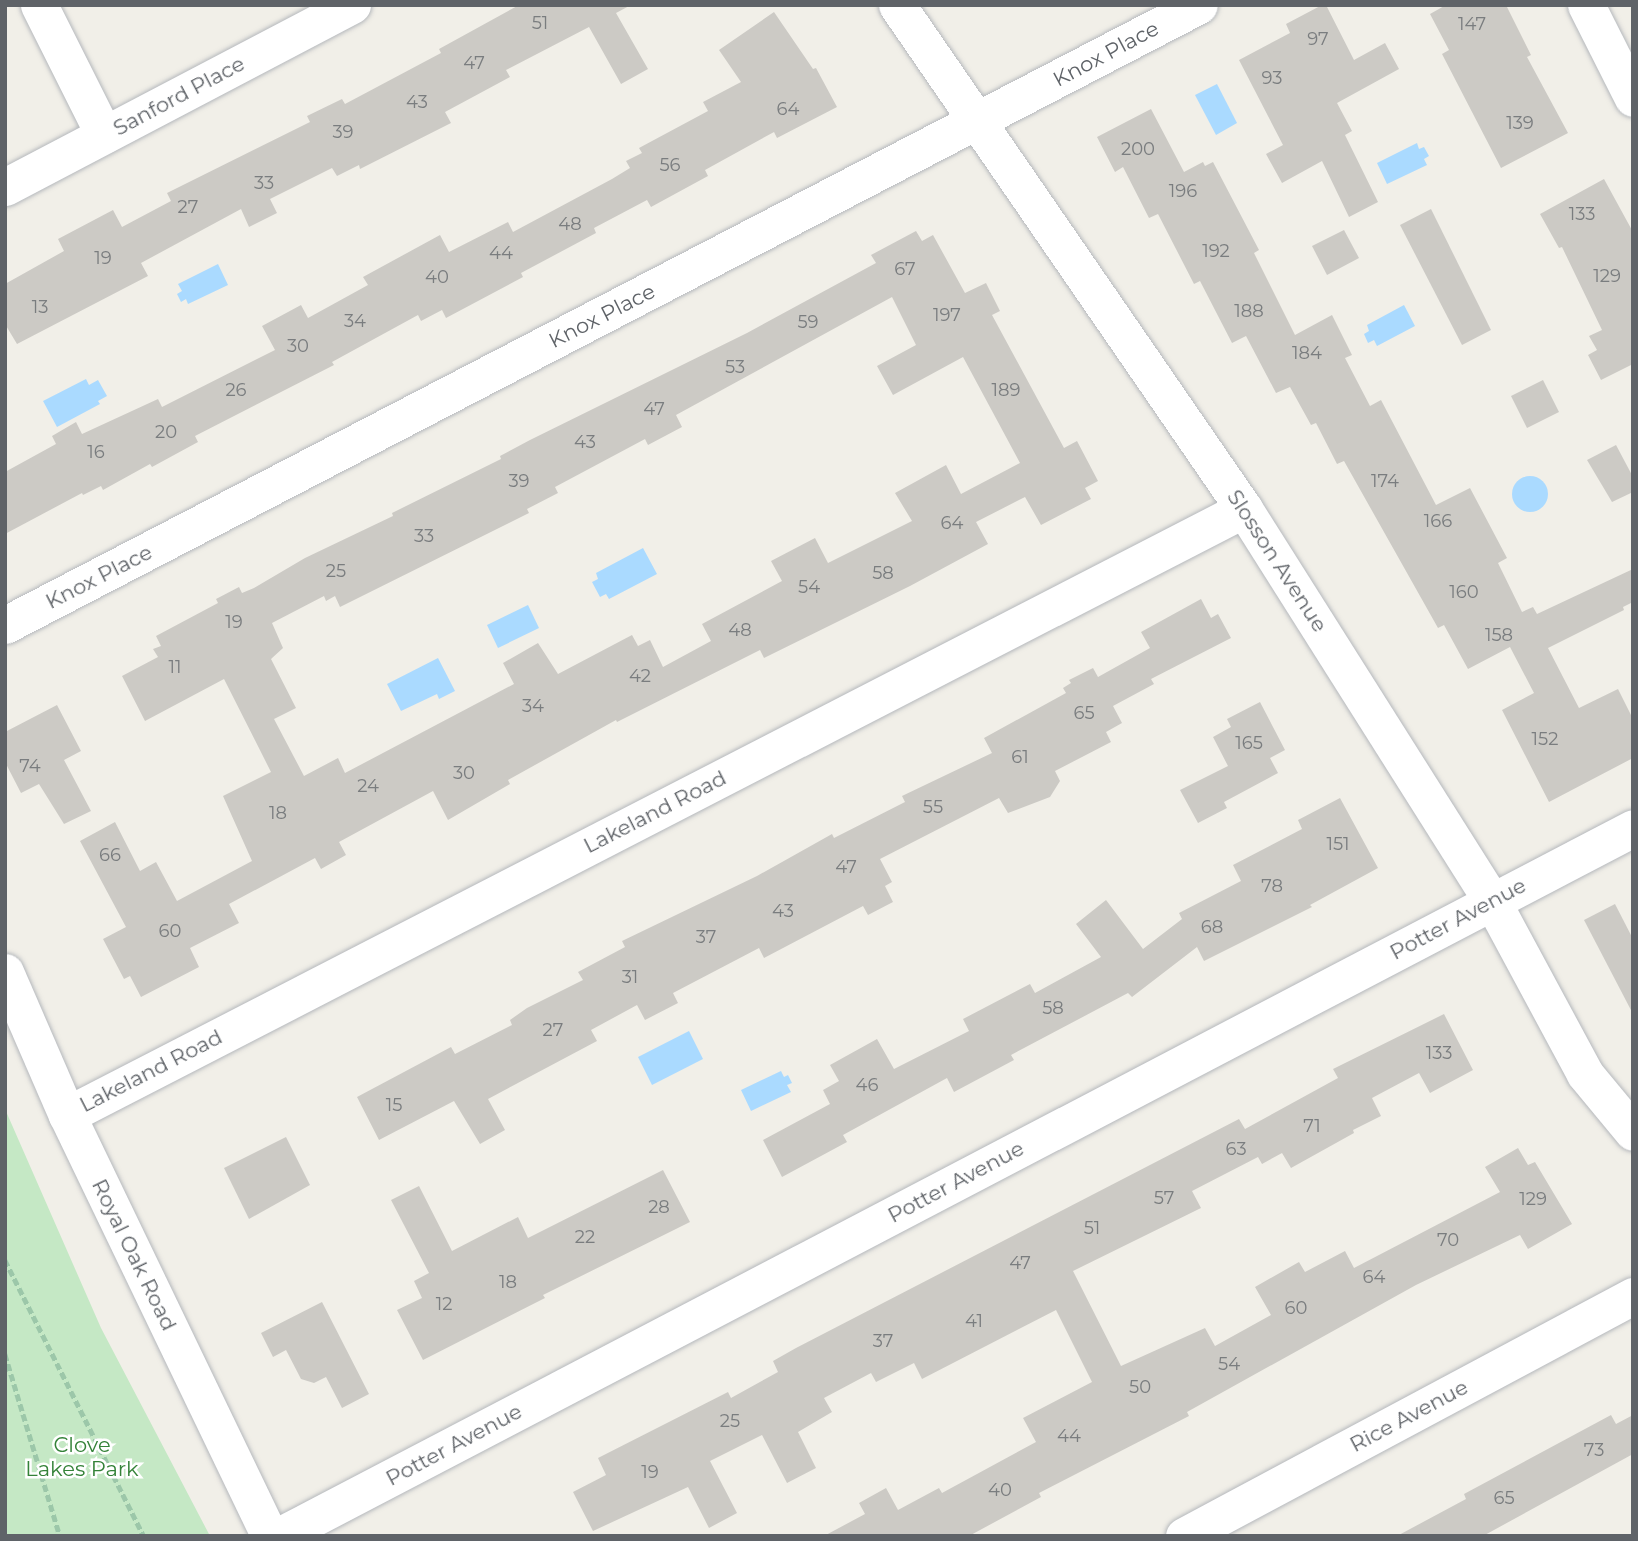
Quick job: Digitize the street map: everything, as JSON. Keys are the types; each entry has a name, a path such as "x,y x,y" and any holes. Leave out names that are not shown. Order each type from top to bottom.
{"street":[{"path":"39,5 104,135"},
{"name":"Sanford Place","path":"5,187 352,5"},
{"name":"Slosson Avenue","path":"897,5 1244,509 1492,901 1585,1074 1633,1132"},
{"name":"Knox Place","path":"5,625 1199,5"},
{"path":"1586,5 1633,98"},
{"name":"Lakeland Road","path":"67,1115 1244,509"},
{"name":"Potter Avenue","path":"279,1536 1633,828"},
{"name":"Royal Oak Road","path":"5,972 67,1115 270,1536"},
{"name":"Rice Avenue","path":"1184,1536 1633,1296"}],"path":[{"path":"5,1260 144,1536"},
{"path":"5,1354 60,1536"}],"green space":[{"name":"Clove Lakes Park","path":"5,1109 101,1328 210,1536 5,1536"}],"water":[{"path":"1217,84 1237,123 1216,135 1195,95"},
{"path":"1417,143 1419,149 1424,147 1429,156 1424,159 1427,165 1387,184 1377,163"},
{"path":"218,264 228,285 188,304 186,299 181,302 177,294 182,291 178,284"},
{"path":"1404,305 1415,326 1377,346 1374,340 1368,343 1364,334 1369,331 1367,325"},
{"path":"86,379 89,385 98,380 107,396 98,401 100,404 57,427 43,401"},
{"path":"1530,476 1543,481 1548,494 1543,507 1530,512 1517,507 1512,494 1517,481"},
{"path":"643,548 657,574 609,599 606,594 600,597 592,582 598,579 596,573"},
{"path":"528,605 539,628 498,648 487,625"},
{"path":"438,658 455,691 439,699 437,694 401,711 387,684"},
{"path":"689,1031 703,1059 652,1085 638,1057"},
{"path":"781,1071 784,1077 788,1075 792,1083 787,1085 791,1092 751,1111 741,1090"}],"building":[{"path":"519,5 631,5 616,13 648,69 621,84 589,27 506,70 510,77 445,112 451,123 360,169 359,165 337,176 332,168 270,199 277,213 249,227 241,209 141,263 148,276 17,344 5,324 5,284 64,251 58,239 113,210 122,227 171,201 167,193 310,122 307,116 342,99 345,104 441,53 439,49"},
{"path":"1326,5 1354,60 1385,43 1399,69 1337,103 1352,131 1345,135 1378,202 1349,217 1322,161 1282,183 1266,154 1283,145 1239,60 1290,33 1286,24"},
{"path":"1446,5 1506,5 1531,55 1527,57 1568,133 1501,168 1442,54 1449,50 1430,14"},
{"path":"774,12 813,69 816,68 837,107 777,138 774,132 705,170 708,176 651,207 647,200 594,228 596,233 521,273 523,277 446,318 442,310 421,321 418,315 332,362 334,365 195,436 198,442 152,467 150,464 103,490 101,486 83,495 82,493 5,534 5,472 56,444 52,436 76,422 82,434 158,399 162,407 275,350 262,326 301,305 308,318 368,285 363,277 440,235 449,252 508,222 513,232 612,179 630,168 626,161 642,153 639,148 708,111 703,102 741,82 719,50"},
{"path":"1151,109 1184,172 1203,162 1205,166 1213,162 1259,250 1254,253 1295,335 1332,315 1352,355 1345,358 1370,406 1381,400 1436,505 1470,488 1507,558 1498,563 1522,612 1533,607 1537,614 1633,569 1633,602 1623,607 1624,610 1548,648 1579,708 1618,689 1633,719 1633,758 1549,802 1502,710 1534,693 1510,647 1468,669 1444,625 1438,628 1344,461 1337,464 1316,423 1311,425 1290,387 1276,393 1246,336 1232,343 1200,281 1194,284 1158,214 1149,218 1123,167 1115,172 1097,137"},
{"path":"1604,179 1633,232 1633,364 1601,380 1588,355 1597,350 1589,336 1602,330 1562,247 1559,248 1540,214"},
{"path":"1431,209 1491,330 1462,345 1400,225"},
{"path":"1344,230 1359,258 1327,275 1312,246"},
{"path":"916,231 922,241 933,235 965,293 986,283 1000,311 992,315 1064,448 1077,441 1098,481 1085,488 1091,499 1041,525 1025,497 976,522 988,544 764,658 760,650 617,722 616,720 508,780 510,784 448,820 433,791 339,842 346,855 321,869 315,858 229,904 239,923 190,948 199,967 141,997 130,976 124,979 103,939 126,927 80,841 115,822 140,871 156,862 177,901 252,861 223,796 271,772 224,679 145,721 122,676 158,657 153,649 161,646 156,636 218,603 216,599 239,587 242,593 254,588 305,558 393,516 392,513 501,459 500,456 530,440 747,333 876,263 871,255","holes":["892,297 916,345 877,366 893,395 963,357 1020,463 961,494 946,465 895,493 912,521 828,563 815,538 771,561 782,581 702,624 711,641 663,667 650,640 638,646 632,635 558,674 538,643 503,663 514,684 345,773 338,758 304,776 274,719 296,708 271,659 283,648 272,623 324,596 326,601 335,596 340,607 529,513 527,509 558,493 555,487 645,439 648,445 682,427 676,415"]},
{"path":"1543,380 1559,412 1527,428 1511,396"},
{"path":"1616,445 1633,477 1633,492 1612,502 1587,460"},
{"path":"1201,599 1211,618 1218,614 1231,638 1151,679 1154,684 1113,706 1122,723 1106,732 1111,742 1055,771 1060,781 1050,797 1008,813 999,798 880,859 892,882 885,886 893,902 868,915 863,906 764,958 759,948 673,993 678,1003 645,1020 637,1005 591,1030 597,1041 488,1099 505,1130 480,1144 454,1101 379,1140 357,1097 451,1047 455,1054 512,1025 510,1020 527,1008 583,980 578,972 625,947 622,941 757,876 832,834 834,838 905,802 902,796 992,753 984,738 1066,693 1063,688 1071,683 1069,680 1093,668 1098,677 1150,648 1141,632"},
{"path":"1260,702 1285,750 1270,758 1278,773 1224,802 1227,808 1198,823 1180,790 1228,766 1213,737 1231,727 1227,719"},
{"path":"57,705 81,751 64,760 91,811 64,824 39,784 21,793 5,762 5,732"},
{"path":"1340,798 1378,868 1310,905 1312,907 1204,961 1197,947 1132,997 1128,993 1011,1055 1014,1060 954,1092 947,1078 843,1135 847,1142 782,1177 763,1140 830,1104 823,1090 839,1081 830,1065 877,1039 894,1069 969,1031 963,1019 1030,984 1035,993 1101,957 1076,924 1106,900 1143,949 1182,919 1179,913 1241,881 1233,865 1302,829 1298,820"},
{"path":"1615,904 1633,939 1633,1014 1584,920"},
{"path":"1444,1014 1473,1070 1430,1093 1419,1073 1372,1098 1381,1116 1353,1130 1354,1133 1291,1168 1282,1153 1262,1164 1258,1157 1192,1191 1201,1208 1073,1271 1121,1366 1205,1328 1215,1346 1271,1315 1255,1287 1299,1262 1305,1272 1345,1251 1354,1268 1500,1192 1485,1167 1518,1148 1528,1165 1535,1162 1572,1224 1528,1249 1520,1235 1416,1285 1187,1412 1189,1416 1039,1493 1041,1497 969,1536 824,1536 865,1514 859,1503 886,1488 898,1510 939,1488 942,1493 1036,1442 1023,1418 1092,1382 1056,1310 922,1379 914,1363 876,1382 871,1373 824,1398 832,1412 798,1432 816,1468 787,1483 762,1435 710,1461 737,1513 709,1528 688,1487 593,1531 573,1492 606,1475 598,1458 728,1392 731,1398 778,1372 773,1361 796,1348 1239,1119 1245,1129 1338,1078 1333,1069"},
{"path":"286,1137 310,1185 249,1219 224,1168"},
{"path":"663,1170 690,1222 543,1295 545,1298 423,1360 397,1310 422,1298 414,1281 429,1273 391,1200 419,1186 452,1251 518,1217 528,1238"},
{"path":"322,1302 369,1394 342,1408 326,1377 314,1383 301,1379 286,1350 273,1357 261,1333"},
{"path":"1611,1415 1616,1424 1633,1415 1633,1454 1483,1536 1397,1536 1466,1499 1464,1494"}]}
